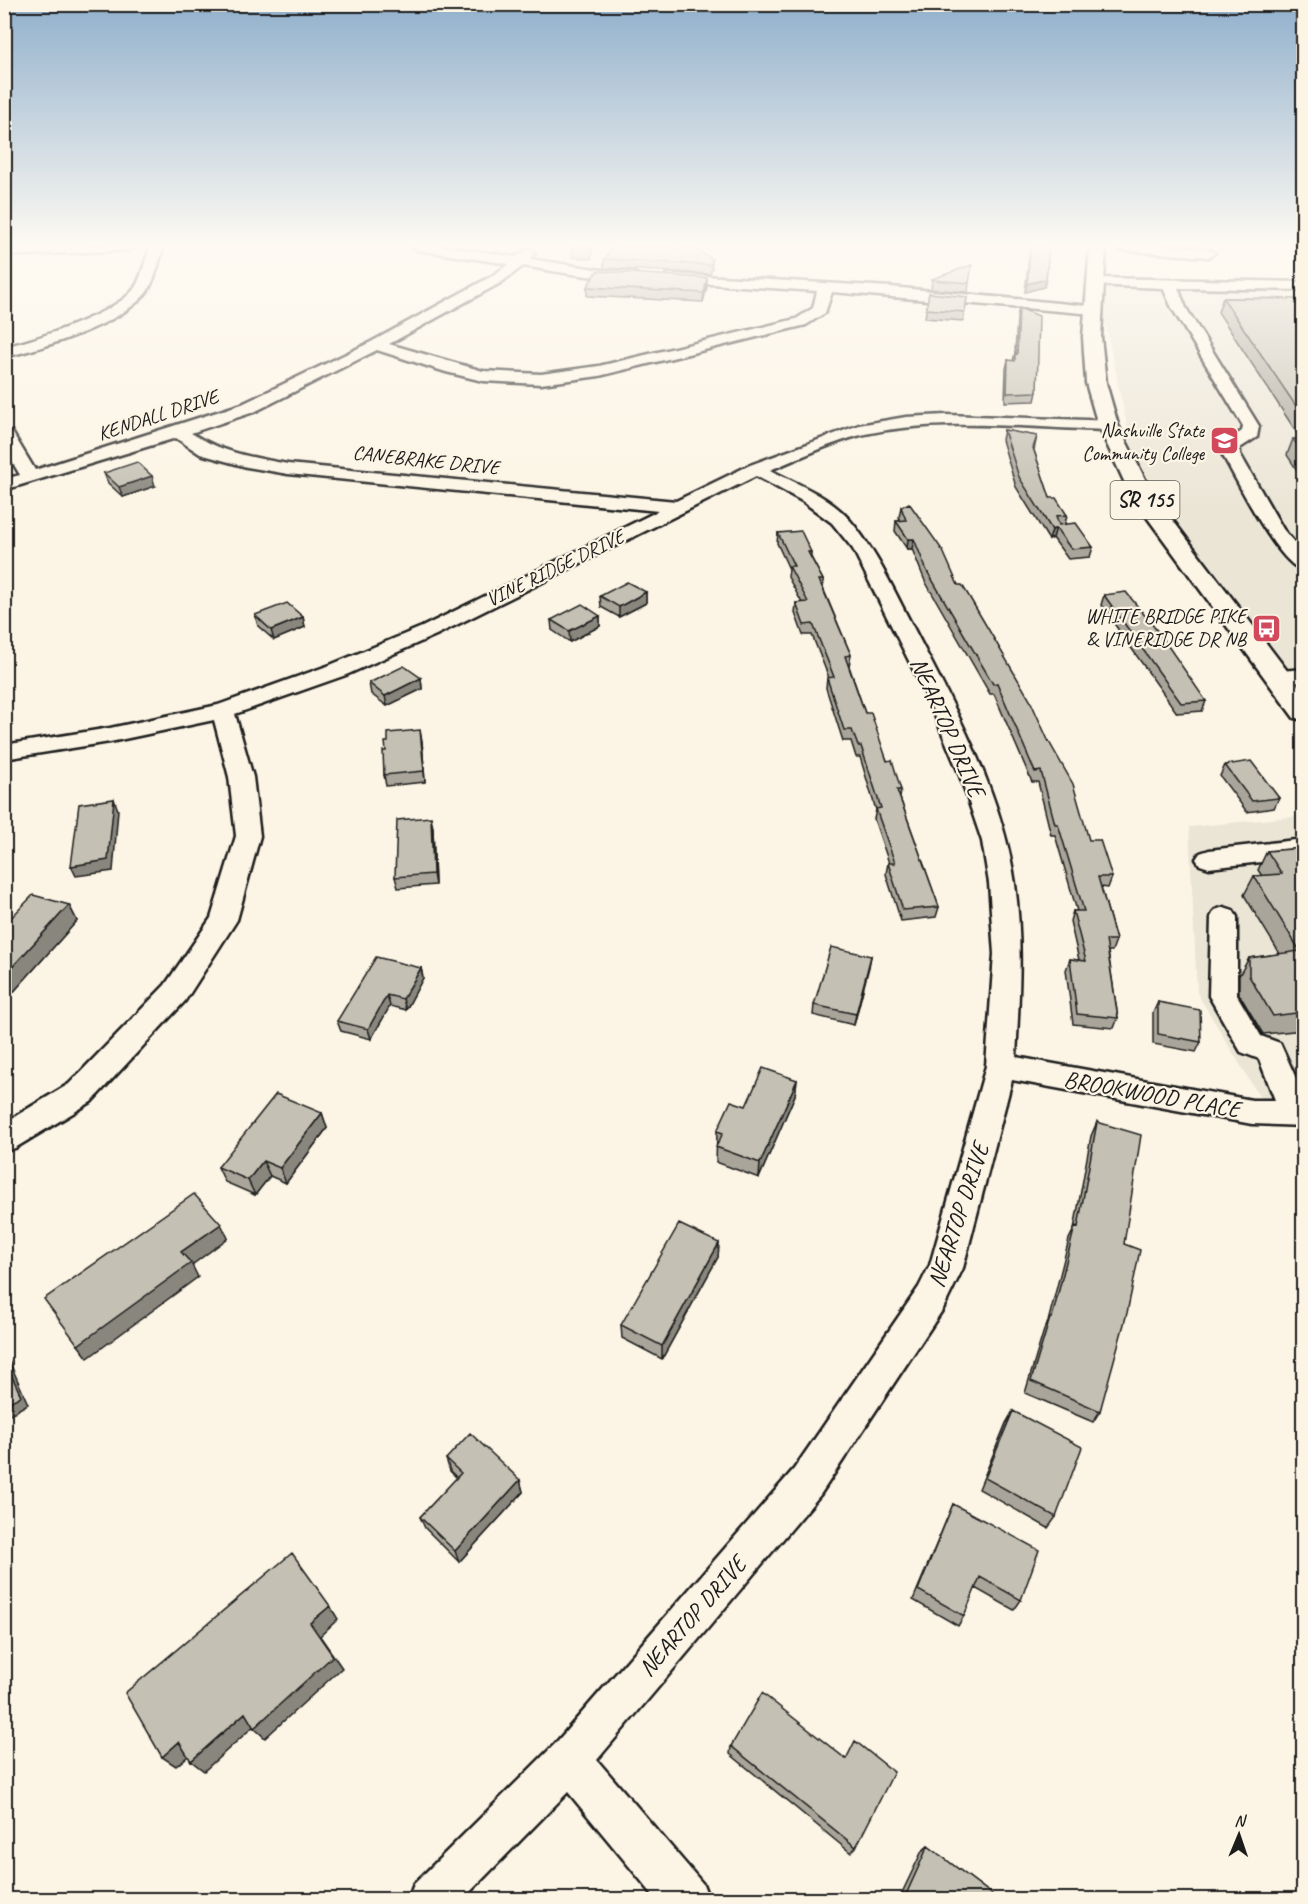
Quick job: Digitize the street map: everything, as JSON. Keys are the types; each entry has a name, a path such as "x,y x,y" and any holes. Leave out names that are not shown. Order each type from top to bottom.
{"main road":[{"name":"SR 155","path":"1092,335 1096,383 1108,425 1141,494 1304,712"}],"street":[{"path":"4,352 39,344 61,335"},
{"name":"KENDALL DRIVE","path":"4,485 178,432 248,408 395,335"},
{"path":"376,345 452,369 483,376 513,379 567,377 746,335"},
{"path":"1195,335 1251,426 1251,433 1232,446 1231,454 1281,539 1304,566"},
{"name":"VINE RIDGE DRIVE","path":"4,752 110,735 224,711 338,670 429,631 756,469 859,430 906,422 982,420 1108,425"},
{"name":"CANEBRAKE DRIVE","path":"178,432 206,450 247,462 288,469 678,507"},
{"path":"6,436 30,477"},
{"name":"NEARTOP DRIVE","path":"430,1899 568,1760 807,1482 931,1298 946,1268 1001,1066 1008,954 1002,883 994,841 971,773 939,699 862,547 839,519 808,497 756,469"},
{"path":"1277,677 1304,675"},
{"path":"4,1139 80,1093 175,993 224,920 248,836 242,777 224,711"},
{"path":"1209,860 1304,848"},
{"path":"1224,917 1223,996 1251,1044 1270,1051 1300,1114"},
{"name":"BROOKWOOD PLACE","path":"1001,1066 1252,1112 1300,1114"},
{"path":"568,1760 687,1899"}],"shaded area":[{"name":"Nashville State Community College","path":"1108,335 1303,335 1303,686 1141,494"},
{"path":"1303,816 1303,1099 1262,1101 1197,993 1189,827"}],"building":[{"path":"1018,335 1039,335 1037,392 1007,393 1008,360 1015,361 1015,353 1017,354"},
{"path":"1248,335 1304,335 1304,418"},
{"path":"1004,430 1037,436 1033,448 1050,498 1056,498 1067,515 1056,516 1059,525 1076,523 1093,547 1071,549 1056,528 1052,530 1019,477"},
{"path":"1293,439 1304,439 1304,455"},
{"path":"137,462 152,476 119,487 104,473"},
{"path":"909,503 943,551 958,585 962,585 1030,700 1048,740 1073,784 1089,840 1100,840 1112,877 1098,877 1116,940 1106,940 1118,1018 1077,1014 1070,959 1086,961 1073,911 1084,911 1058,824 1055,824 1041,771 1035,772 997,683 993,684 927,571 914,539 908,539 896,521 906,520 901,507"},
{"path":"801,531 811,552 808,552 823,580 819,580 851,655 845,656 865,713 871,713 887,761 892,760 901,790 897,790 939,907 903,910 888,863 895,863 876,809 881,808 861,746 858,746 852,730 844,730 827,678 834,677 813,624 804,625 796,603 808,602 789,566 794,566 778,533"},
{"path":"627,582 646,592 619,607 600,596"},
{"path":"1126,592 1159,633 1206,701 1181,703 1104,595"},
{"path":"287,603 303,617 271,630 255,615"},
{"path":"582,604 600,616 569,631 551,620"},
{"path":"404,666 421,678 385,696 369,683"},
{"path":"420,730 424,771 384,775 383,751 386,751 385,742 388,742 388,733"},
{"path":"1251,761 1279,798 1252,801 1225,765"},
{"path":"114,799 108,860 71,866 79,804"},
{"path":"431,817 433,874 395,877 397,820"},
{"path":"1304,848 1304,1012 1273,1016 1249,976 1249,958 1300,951 1254,876 1282,874 1267,851"},
{"path":"33,895 69,905 4,976 4,925"},
{"path":"831,947 871,956 856,1014 814,1005"},
{"path":"376,957 421,968 403,999 387,995 368,1029 337,1021"},
{"path":"1158,1002 1200,1010 1201,1042 1158,1034"},
{"path":"763,1068 797,1080 760,1163 716,1147 723,1133 717,1131 731,1101 746,1106"},
{"path":"276,1094 322,1113 280,1168 263,1161 248,1180 218,1167"},
{"path":"1097,1122 1141,1135 1124,1244 1140,1250 1127,1313 1100,1411 1031,1381 1050,1318 1052,1318 1075,1226 1078,1227"},
{"path":"194,1194 221,1224 181,1252 191,1263 78,1345 44,1299"},
{"path":"679,1224 719,1243 662,1346 621,1325"},
{"path":"4,1359 21,1396 4,1405"},
{"path":"1013,1411 1082,1447 1056,1517 985,1478"},
{"path":"470,1433 520,1480 455,1551 420,1517 461,1473 446,1459"},
{"path":"953,1504 1039,1550 1021,1600 980,1577 964,1616 918,1590"},
{"path":"292,1553 330,1606 310,1623 333,1656 254,1728 245,1713 191,1761 179,1742 162,1757 125,1693"},
{"path":"762,1693 846,1759 855,1741 894,1772 856,1847 731,1746"},
{"path":"928,1846 998,1899 904,1899"}],"place":[{"name":"Nashville State Community College","path":"1225,441"},
{"name":"WHITE BRIDGE PIKE & VINERIDGE DR NB","path":"1267,628"}]}
